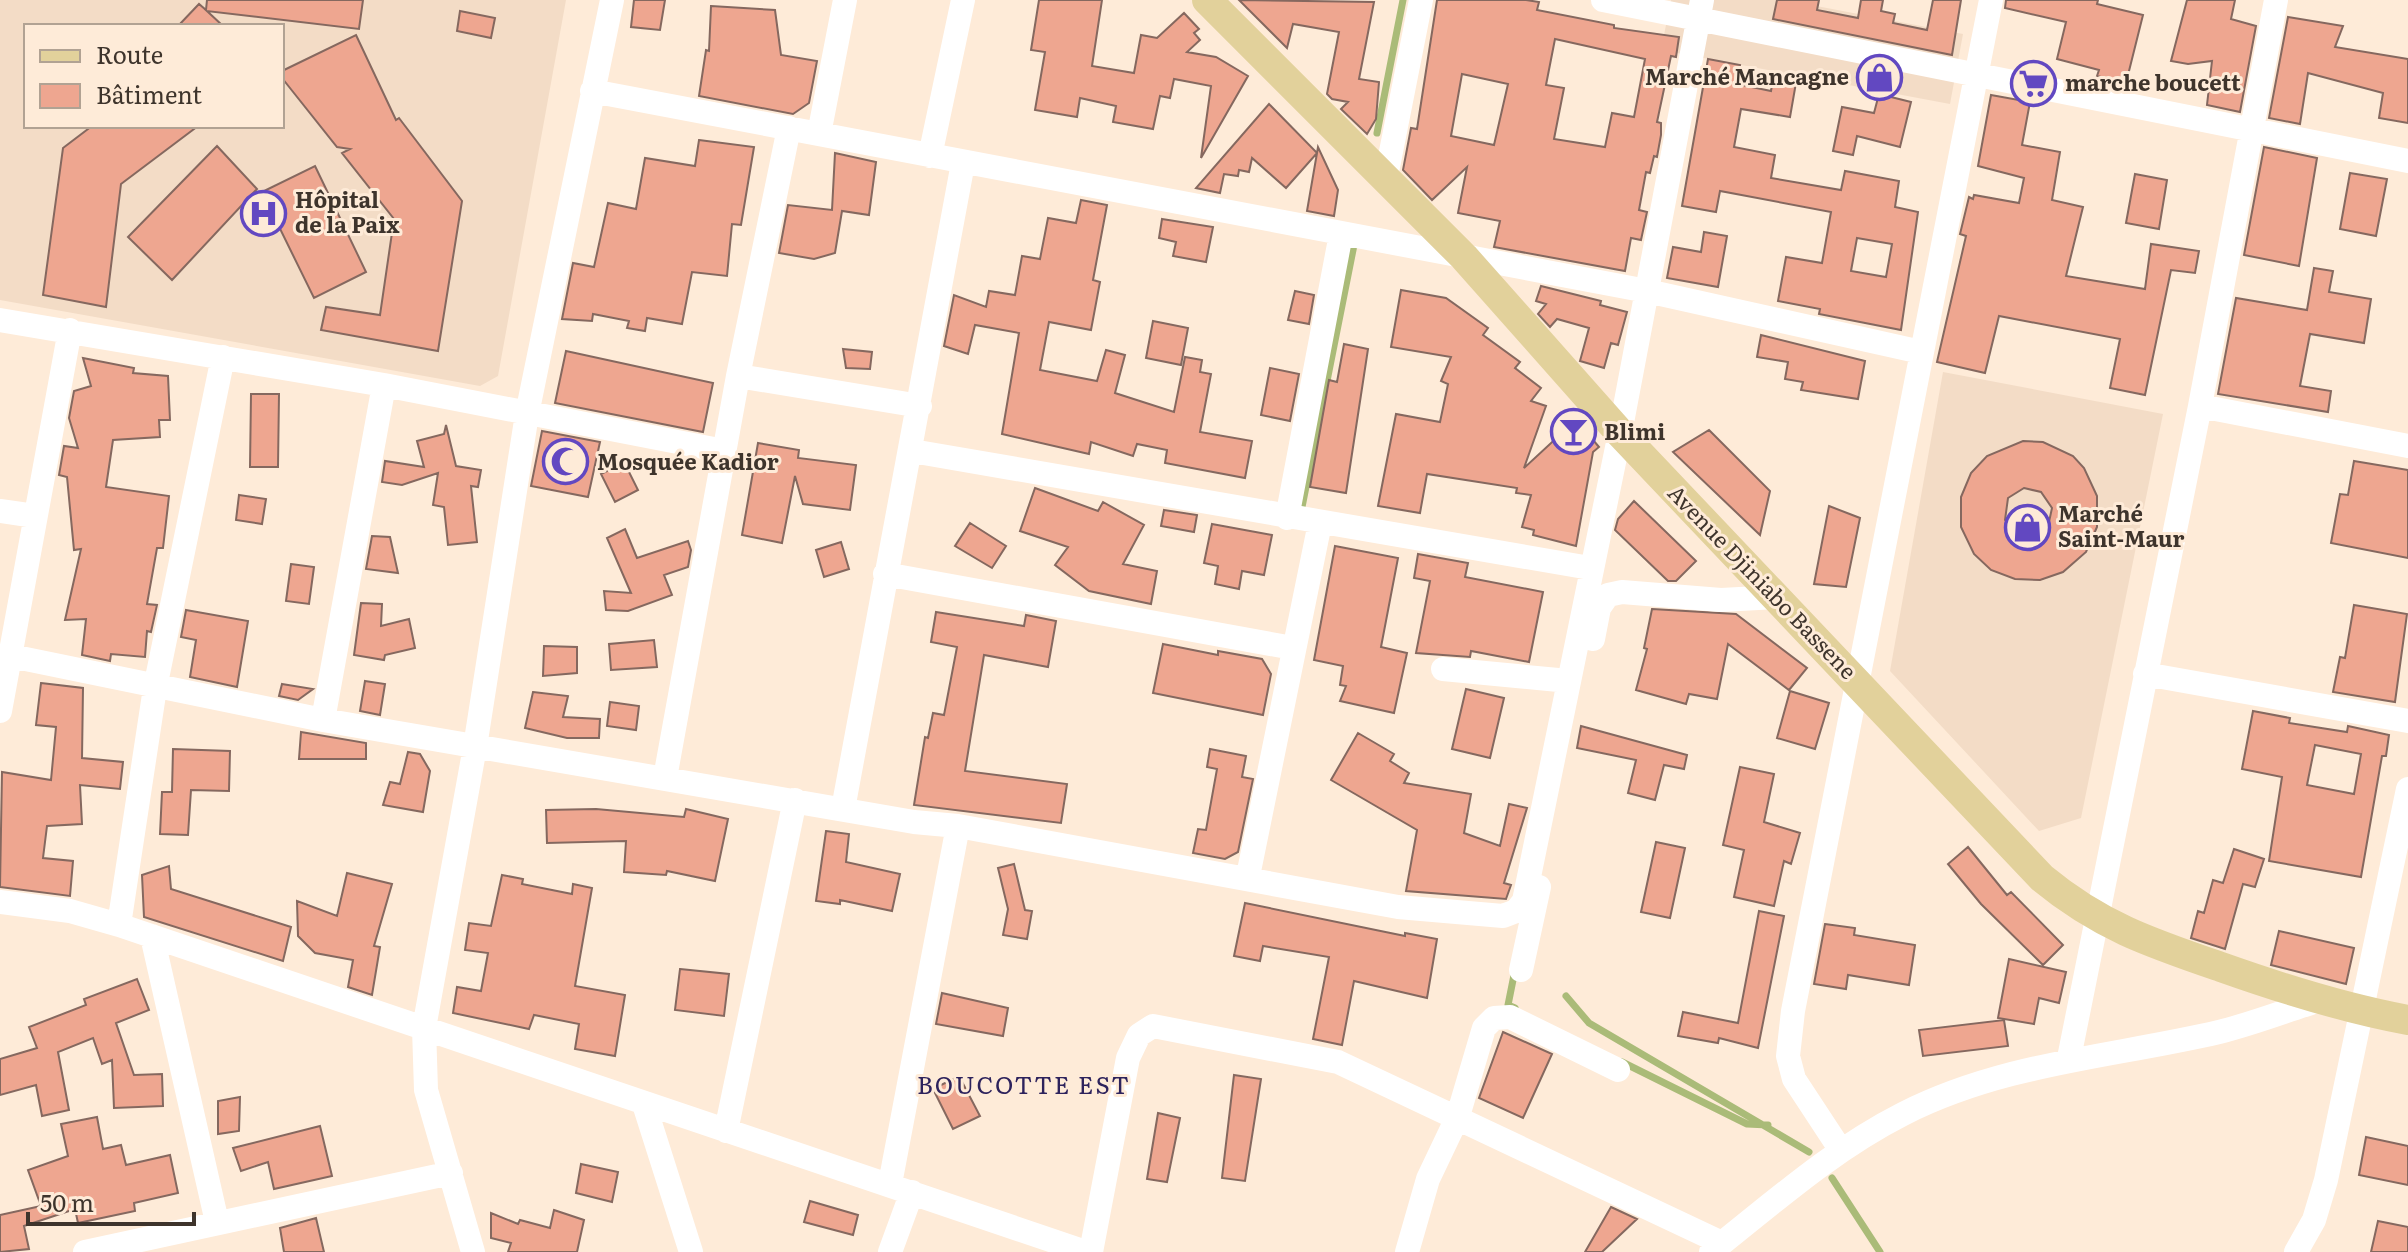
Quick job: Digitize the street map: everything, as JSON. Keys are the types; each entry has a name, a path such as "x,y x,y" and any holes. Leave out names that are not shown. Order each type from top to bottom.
{"main road":[{"name":"Avenue Djiniabo Bassene","path":"1207,0 1464,257 1620,433 2042,878 2097,919 2142,940 2317,1001 2408,1020"}],"street":[{"path":"473,1252 426,1090 424,1028 475,747 527,414 612,0"},
{"path":"819,134 845,0"},
{"path":"930,156 963,0"},
{"path":"1386,177 1421,0"},
{"path":"1603,0 1700,9 1976,77 2408,161"},
{"path":"1840,1149 1794,1079 1788,1056 1793,1011 1991,0"},
{"path":"2069,1058 2254,131 2276,0"},
{"path":"11,656 155,688 475,747 1248,876 1398,907 1503,916 1516,911 1524,901 1620,433 1700,9"},
{"path":"592,91 1647,291 1921,352"},
{"path":"665,778 738,376 789,128"},
{"path":"843,809 885,574 912,451 963,163"},
{"path":"1287,518 1341,234"},
{"path":"0,320 384,385 724,451"},
{"path":"0,711 70,330"},
{"path":"119,925 155,688 223,357"},
{"path":"738,376 920,406"},
{"path":"323,720 384,385"},
{"path":"2200,406 2408,446"},
{"path":"912,451 1590,568"},
{"path":"0,511 35,516"},
{"path":"1248,876 1320,523"},
{"path":"885,574 1293,648"},
{"path":"1521,970 1599,608 1608,595 1622,592 1721,600 1777,597"},
{"path":"1443,669 1569,681"},
{"path":"2145,674 2408,721"},
{"path":"2296,1252 2314,1220 2326,1180 2408,789"},
{"path":"726,1131 795,800"},
{"path":"890,1252 958,826"},
{"path":"0,902 70,911 119,925 1088,1252 1128,1058 1139,1035 1153,1026 1338,1062 1458,1116 1716,1248 1840,1149 1905,1112 2004,1074 2069,1058 2219,1032 2317,1001"},
{"path":"152,936 217,1222"},
{"path":"1407,1252 1428,1179 1458,1116 1484,1028 1494,1018 1510,1017 1618,1070"},
{"path":"644,1104 691,1252"},
{"path":"85,1252 121,1248 217,1222 451,1173"}],"shaded area":[{"name":"Hôpital de la Paix","path":"0,0 566,0 498,376 480,386 0,300"},
{"name":"Marché Mancagne","path":"1671,0 1785,0 1963,34 1950,104 1661,50"},
{"name":"Marché Saint-Maur","path":"1943,372 2163,414 2081,818 2039,831 1890,671"}],"building":[{"path":"207,0 363,0 359,29 207,11 221,24 180,24 199,4 206,10"},
{"path":"634,0 665,0 660,30 631,27"},
{"path":"1039,0 1102,0 1092,66 1134,73 1141,35 1157,38 1184,13 1199,29 1194,33 1200,40 1187,52 1216,57 1248,76 1201,158 1211,86 1174,79 1170,98 1160,96 1153,129 1113,122 1116,106 1080,98 1077,117 1035,110 1045,52 1031,50"},
{"path":"1239,0 1374,2 1359,79 1379,82 1376,119 1367,134 1341,109 1348,102 1332,99 1327,94 1339,32 1293,24 1287,48"},
{"path":"1437,0 1526,0 1539,2 1537,10 1614,25 1614,28 1679,37 1676,57 1671,56 1657,122 1661,123 1661,135 1657,157 1654,156 1650,173 1646,172 1639,210 1647,212 1641,240 1631,238 1625,271 1494,247 1500,221 1458,213 1467,167 1432,200 1403,170 1411,128 1417,129","holes":["1555,39 1645,59 1634,117 1612,113 1605,147 1554,139 1564,88 1546,85","1462,74 1508,84 1494,145 1451,136"]},
{"path":"1777,0 1819,0 1817,10 1858,18 1861,0 1883,0 1881,11 1895,14 1893,23 1927,30 1933,0 1961,0 1952,55 1773,19"},
{"path":"2006,0 2098,0 2097,4 2143,15 2126,83 2097,76 2099,70 2057,59 2066,22 2005,8"},
{"path":"2187,0 2235,0 2231,19 2256,26 2240,112 2207,105 2212,61 2188,64 2171,61"},
{"path":"711,6 775,10 781,55 817,61 809,103 793,114 699,96 706,50 709,51"},
{"path":"460,11 495,18 491,38 457,31"},
{"path":"2288,17 2343,26 2335,47 2408,59 2408,123 2379,118 2383,93 2308,73 2300,124 2269,118"},
{"path":"356,35 396,120 399,118 462,201 438,351 321,330 326,307 380,315 394,219 342,153 350,149 337,147 284,81 284,70"},
{"path":"1708,59 1740,65 1737,84 1771,91 1774,73 1797,77 1790,117 1741,109 1734,147 1775,155 1771,178 1841,190 1845,171 1899,181 1895,207 1918,212 1901,330 1819,314 1820,309 1778,301 1786,257 1822,263 1831,212 1720,191 1716,212 1682,206","holes":["1857,238 1892,244 1886,277 1851,271"]},
{"path":"1879,94 1911,102 1900,147 1857,136 1853,155 1833,151 1842,107 1874,113"},
{"path":"1991,95 2030,102 2022,145 2060,152 2052,200 2083,207 2066,276 2145,289 2151,244 2199,251 2195,273 2171,270 2145,395 2110,388 2120,339 1999,316 1985,373 1937,362 1966,236 1960,234 1969,197 1973,199 1974,195 2019,203 2024,178 1978,166"},
{"path":"1269,104 1317,153 1286,188 1252,158 1249,172 1239,170 1238,176 1224,174 1220,193 1196,188"},
{"path":"89,128 195,128 121,184 106,307 43,295 63,148"},
{"path":"699,140 754,147 741,225 732,224 727,276 692,272 682,324 647,318 645,331 627,328 629,321 593,314 592,321 562,319 573,263 594,267 608,203 636,209 645,158 695,166"},
{"path":"217,146 257,189 172,280 128,237"},
{"path":"1318,147 1338,190 1334,216 1307,211"},
{"path":"2264,147 2317,158 2299,266 2244,255"},
{"path":"835,153 876,162 869,215 842,211 835,253 814,259 779,253 788,205 832,210"},
{"path":"315,166 366,272 314,298 262,192"},
{"path":"2350,173 2387,179 2376,236 2340,229"},
{"path":"2135,174 2167,180 2159,229 2126,223"},
{"path":"1081,200 1107,205 1093,280 1100,282 1091,330 1049,322 1040,370 1097,381 1106,350 1125,355 1115,393 1174,412 1185,357 1202,360 1200,372 1211,374 1200,432 1252,441 1245,478 1165,463 1167,450 1137,444 1133,456 1091,442 1089,454 1002,434 1019,333 975,325 968,354 944,346 954,295 986,307 989,291 1015,295 1022,256 1040,259 1048,218 1076,223"},
{"path":"1162,219 1213,227 1206,262 1173,256 1176,242 1159,238"},
{"path":"1704,232 1727,236 1718,287 1667,278 1673,247 1701,252"},
{"path":"2314,268 2333,271 2329,292 2371,299 2364,343 2310,334 2300,386 2331,391 2328,412 2218,394 2236,298 2307,310"},
{"path":"1541,286 1601,301 1600,305 1627,312 1618,345 1611,343 1604,368 1580,361 1589,328 1557,319 1550,327 1538,314 1546,304 1536,301"},
{"path":"1401,290 1446,298 1488,328 1483,335 1520,362 1515,368 1541,388 1531,401 1546,406 1524,468 1576,420 1599,447 1593,452 1576,546 1533,535 1534,530 1522,527 1531,495 1516,493 1517,488 1427,474 1420,513 1378,506 1396,414 1440,422 1448,384 1441,381 1451,357 1391,347"},
{"path":"1295,291 1314,295 1309,324 1288,320"},
{"path":"1153,321 1188,328 1181,365 1146,358"},
{"path":"1761,335 1865,361 1858,399 1801,390 1803,382 1785,379 1788,362 1757,357"},
{"path":"1344,344 1368,349 1346,493 1310,487 1329,380 1337,382"},
{"path":"843,349 872,352 870,369 846,368"},
{"path":"566,351 713,383 703,432 555,403"},
{"path":"83,358 134,368 133,373 168,376 170,420 159,420 160,437 113,440 106,487 169,496 163,548 157,548 147,604 157,605 151,632 147,631 145,657 111,654 110,661 82,655 86,619 65,620 81,549 74,550 67,477 59,475 64,446 78,448 69,418 74,391 91,386"},
{"path":"1270,368 1299,374 1290,421 1261,415"},
{"path":"251,394 279,394 278,467 250,467"},
{"path":"446,425 456,466 481,470 478,487 471,486 477,542 448,545 444,507 433,505 438,473 402,485 382,482 385,461 424,467 417,441 444,434"},
{"path":"1709,430 1770,491 1760,535 1673,452"},
{"name":"Mosquée Kadior","path":"542,431 600,442 588,497 531,486"},
{"path":"2023,441 2043,442 2073,456 2084,468 2097,496 2097,527 2086,552 2063,572 2040,580 2015,579 1991,570 1974,554 1961,527 1961,497 1971,473 1987,456","holes":["2024,488 2041,492 2052,508 2049,522 2036,534 2018,534 2005,520 2008,498"]},
{"path":"758,443 799,450 798,458 856,465 850,510 803,504 795,476 782,543 742,535"},
{"path":"2354,461 2408,470 2408,558 2331,543 2340,494 2348,495"},
{"path":"624,462 638,490 615,502 601,474"},
{"path":"1035,488 1098,511 1103,502 1144,525 1123,564 1157,571 1151,604 1089,591 1055,565 1068,547 1020,531"},
{"path":"239,495 266,499 262,524 236,520"},
{"path":"1634,501 1696,561 1676,581 1668,581 1615,530 1618,519"},
{"path":"1829,506 1860,518 1846,587 1814,584"},
{"path":"1164,510 1197,515 1194,532 1161,526"},
{"path":"970,523 1006,546 992,568 955,546"},
{"path":"1212,524 1272,535 1264,575 1242,571 1239,589 1215,584 1218,566 1204,563"},
{"path":"625,529 637,558 688,541 691,550 688,567 664,575 672,595 628,611 606,610 604,591 631,593 607,538"},
{"path":"372,536 390,537 398,573 366,569"},
{"path":"841,542 849,569 824,577 816,550"},
{"path":"1335,546 1398,558 1381,647 1407,653 1394,713 1340,701 1346,686 1340,685 1343,666 1314,660"},
{"path":"1418,554 1468,563 1465,577 1543,592 1529,662 1471,651 1470,657 1416,653 1430,581 1414,578"},
{"path":"291,564 314,567 309,604 286,601"},
{"path":"361,603 382,604 381,626 409,619 415,648 385,655 384,660 354,655"},
{"path":"2354,605 2407,614 2395,702 2333,692 2340,657 2345,658"},
{"path":"1652,609 1736,614 1807,668 1789,690 1728,644 1717,699 1689,694 1686,704 1636,690 1647,649 1644,648"},
{"path":"186,610 248,621 237,687 190,677 196,640 181,637"},
{"path":"936,612 1024,626 1026,615 1056,621 1048,667 984,655 965,771 1067,784 1061,823 914,805 925,737 928,738 933,713 944,715 957,647 931,642"},
{"path":"654,640 657,667 611,670 609,644"},
{"path":"1163,644 1218,655 1218,651 1262,659 1271,674 1263,715 1153,693"},
{"path":"544,646 577,647 577,673 543,676"},
{"path":"365,681 385,684 380,715 360,711"},
{"path":"41,683 83,688 82,758 123,762 120,789 80,785 82,824 47,826 43,858 73,861 70,896 0,887 2,772 51,780 56,727 36,725"},
{"path":"282,684 313,689 298,700 279,696"},
{"path":"1466,689 1504,698 1490,758 1452,749"},
{"path":"1790,691 1829,703 1815,749 1777,738"},
{"path":"533,692 568,696 563,717 600,719 599,738 567,738 525,728"},
{"path":"610,702 639,706 636,730 607,726"},
{"path":"2253,711 2290,718 2289,723 2347,732 2348,726 2389,735 2386,756 2382,756 2361,877 2269,861 2282,777 2242,769","holes":["2315,745 2361,754 2354,794 2307,785"]},
{"path":"1581,726 1687,755 1684,769 1664,765 1655,800 1628,793 1636,760 1577,748"},
{"path":"301,732 366,743 366,759 299,759"},
{"path":"1358,733 1394,754 1390,761 1409,773 1404,783 1471,794 1464,833 1500,846 1509,804 1527,808 1504,883 1511,885 1506,899 1406,891 1417,830 1331,780"},
{"path":"173,749 230,751 229,791 191,790 188,835 160,834 162,792 172,792"},
{"path":"1210,749 1246,756 1242,777 1253,779 1238,852 1225,859 1193,853 1198,829 1206,830 1217,769 1207,767"},
{"path":"408,752 420,754 430,771 423,812 383,805 390,782 400,784"},
{"path":"1740,767 1774,774 1764,822 1800,833 1791,864 1784,861 1774,906 1734,897 1744,850 1723,845"},
{"path":"596,809 684,817 686,809 728,819 715,881 667,871 666,875 624,872 626,841 547,843 546,810"},
{"path":"826,831 849,834 846,862 900,874 892,911 840,900 840,904 816,901"},
{"path":"1656,842 1685,848 1670,918 1641,912"},
{"path":"1968,847 2007,895 2011,892 2063,945 2043,965 1981,904 1948,864"},
{"path":"2234,849 2264,859 2255,887 2243,884 2225,949 2191,938 2198,911 2204,913 2213,880 2223,883"},
{"path":"1014,864 1025,910 1032,911 1027,939 1003,935 1008,909 998,868"},
{"path":"169,866 171,889 291,927 283,961 144,917 142,875"},
{"path":"347,873 392,884 374,946 380,947 372,995 348,987 353,960 315,953 298,936 297,901 337,916"},
{"path":"502,875 523,879 522,884 572,894 573,884 592,888 575,986 625,995 615,1056 575,1049 579,1024 534,1015 529,1029 453,1013 457,987 481,991 488,953 465,950 469,923 491,926"},
{"path":"1245,903 1405,936 1405,933 1437,939 1427,998 1354,981 1342,1045 1313,1039 1329,957 1263,946 1260,961 1234,956"},
{"path":"1759,911 1784,916 1758,1048 1719,1038 1718,1043 1678,1036 1683,1012 1738,1023"},
{"path":"1825,924 1855,928 1854,935 1915,945 1909,985 1848,975 1846,989 1814,984"},
{"path":"2279,931 2354,948 2346,984 2271,965"},
{"path":"2009,959 2066,972 2059,1003 2039,998 2034,1024 1998,1018"},
{"path":"680,969 729,974 724,1016 675,1010"},
{"path":"137,979 149,1010 116,1023 134,1075 162,1074 163,1106 114,1108 112,1060 102,1064 93,1038 58,1052 69,1110 42,1116 36,1085 0,1095 0,1059 37,1048 29,1027 86,1005 84,999"},
{"path":"942,993 1008,1008 1003,1036 936,1024"},
{"path":"2004,1020 2008,1046 1923,1056 1919,1030"},
{"path":"1503,1032 1552,1054 1523,1118 1479,1098"},
{"path":"1234,1075 1261,1079 1245,1181 1222,1178"},
{"path":"959,1076 980,1116 953,1129 933,1089"},
{"path":"240,1097 239,1131 218,1134 218,1101"},
{"path":"1158,1113 1180,1118 1167,1182 1147,1179"},
{"path":"97,1117 103,1149 121,1145 126,1165 170,1155 178,1193 134,1203 135,1211 78,1223 75,1209 24,1226 29,1249 0,1252 0,1215 41,1206 28,1170 68,1156 61,1124"},
{"path":"320,1126 332,1176 274,1189 268,1162 241,1171 233,1148"},
{"path":"2366,1137 2408,1146 2408,1185 2359,1175"},
{"path":"581,1164 618,1172 612,1202 576,1193"},
{"path":"810,1201 858,1215 853,1235 804,1222"},
{"path":"1611,1207 1637,1219 1602,1252 1585,1252"},
{"path":"554,1210 584,1220 577,1252 508,1252 511,1243 491,1238 491,1213 518,1224 520,1220 550,1228"},
{"path":"316,1218 324,1252 284,1252 280,1228"},
{"path":"2378,1221 2408,1227 2408,1252 2371,1252"}],"waterway":[{"path":"1377,133 1403,0"},
{"path":"1302,507 1354,245"},
{"path":"1515,970 1508,1005 1515,1008"},
{"path":"1566,996 1589,1023 1809,1152"},
{"path":"1622,1062 1747,1124 1768,1125"},
{"path":"1832,1178 1880,1252"}],"place":[{"name":"Marché Mancagne","path":"1880,77"},
{"name":"marche boucett","path":"2034,83"},
{"name":"Hôpital de la Paix","path":"264,213"},
{"name":"Blimi","path":"1573,432"},
{"name":"Mosquée Kadior","path":"566,462"},
{"name":"Marché Saint-Maur","path":"2027,527"}],"district":[{"name":"BOUCOTTE EST","path":"1024,1086"}]}
